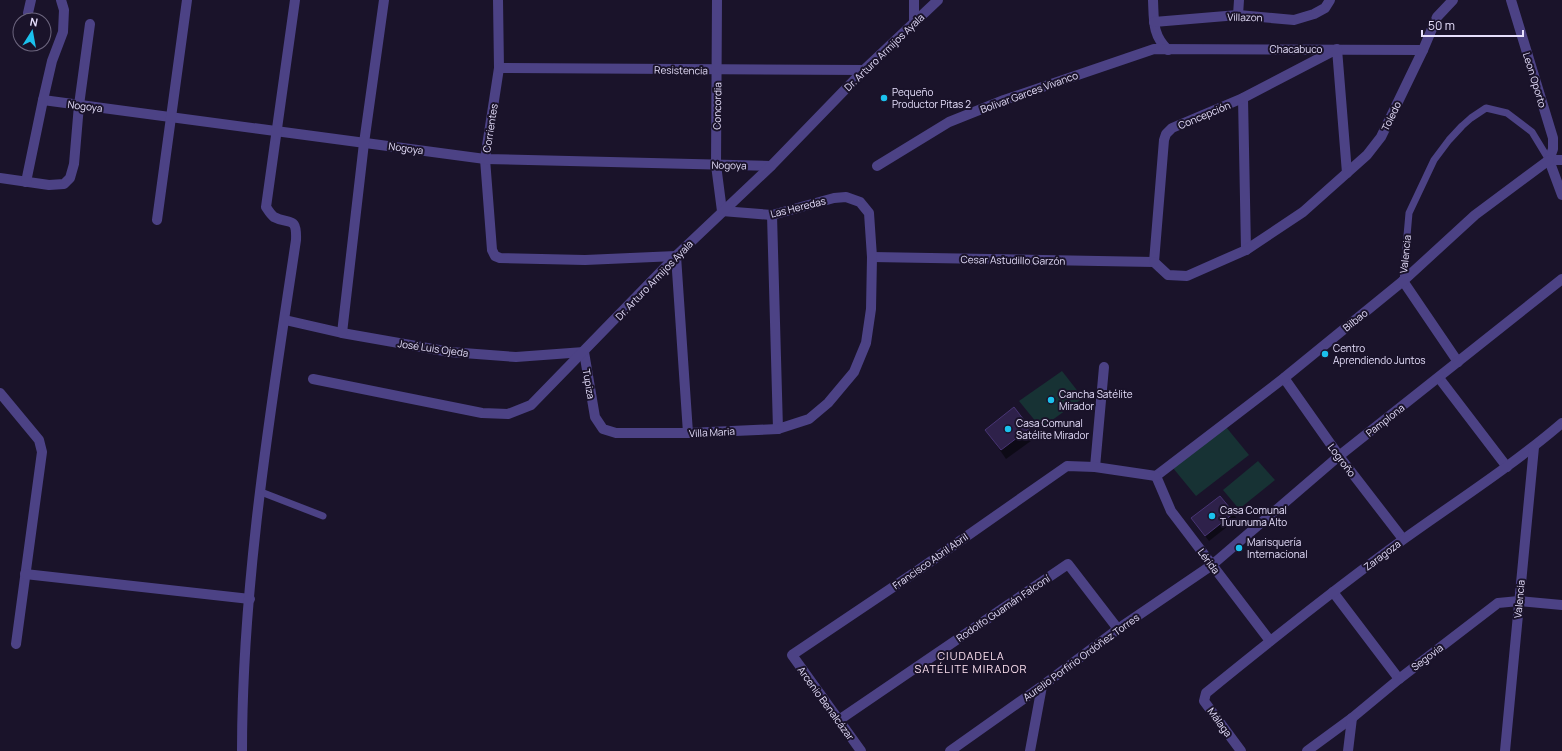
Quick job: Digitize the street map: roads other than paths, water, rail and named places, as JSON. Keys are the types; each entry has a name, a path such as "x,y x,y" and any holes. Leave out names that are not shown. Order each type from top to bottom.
{"street":[{"path":"28,12 31,0"},
{"path":"26,182 52,61 63,32 64,10 61,0"},
{"path":"157,220 187,0"},
{"path":"242,751 250,599 261,492 297,228 291,221 273,217 266,208 295,0"},
{"path":"342,333 364,143 384,0"},
{"name":"Corrientes","path":"498,0 499,68 485,160 492,250 495,256 500,258 585,260 676,256"},
{"name":"Concordia","path":"717,0 716,165 722,211"},
{"path":"914,0 914,21"},
{"name":"Dr. Arturo Armijos Ayala","path":"313,379 482,413 508,414 531,405 676,256 771,166 864,70 914,21 938,0"},
{"path":"1153,0 1154,22 1160,42 1168,50"},
{"path":"1238,16 1239,0"},
{"name":"Villazon","path":"1154,22 1238,16 1294,20 1314,14 1325,8 1330,0"},
{"name":"Toledo","path":"1154,262 1168,275 1187,276 1246,250 1303,212 1367,155 1381,137 1423,50 1437,17 1453,0"},
{"name":"Leon Oporto","path":"1511,0 1554,138 1553,149 1549,160"},
{"path":"0,178 49,185 64,184 70,178 74,164 79,105 90,24"},
{"name":"Bolivar Garces Vivanco","path":"877,166 949,122 1142,52 1154,49 1168,50"},
{"path":"1337,49 1347,173"},
{"name":"Concepción","path":"1154,262 1164,140 1166,134 1172,128 1244,98 1337,49"},
{"name":"Chacabuco","path":"1168,50 1423,50"},
{"name":"Resistencia","path":"499,68 864,70"},
{"path":"1244,98 1246,250"},
{"name":"Nogoya","path":"43,100 172,116 485,160 771,166"},
{"path":"1562,160 1549,160 1562,195"},
{"name":"Bilbao","path":"1156,476 1284,378 1403,281 1474,215 1549,160"},
{"name":"Las Heredas","path":"722,211 772,216 834,198 846,197 860,202 869,213"},
{"name":"Villa Maria","path":"595,417 603,429 616,433 688,433 778,429 809,419 828,403 854,372 866,343 871,309 872,257 869,213"},
{"path":"772,216 778,429"},
{"path":"676,256 688,433"},
{"name":"Cesar Astudillo Garzón","path":"872,257 1154,262"},
{"name":"Pamplona","path":"1212,565 1339,456 1562,279"},
{"name":"Valencia","path":"1403,281 1458,362"},
{"name":"José Luis Ojeda","path":"285,320 342,333 450,352 516,356 584,352"},
{"name":"Tupiza","path":"584,352 595,417"},
{"path":"1104,367 1095,468 1156,476"},
{"name":"Logroño","path":"1284,378 1339,456 1403,540"},
{"path":"1439,378 1507,467"},
{"path":"0,393 39,440 42,452 16,644"},
{"name":"Zaragoza","path":"1206,693 1333,592 1403,540 1507,467 1534,447 1562,423"},
{"name":"Valencia","path":"1506,751 1534,447"},
{"name":"Francisco Abril Abril","path":"792,655 918,570 1067,466 1095,468"},
{"name":"Lérida","path":"1156,476 1171,511 1270,641"},
{"name":"Rodolfo Guamán Falconí","path":"839,720 1068,564 1118,629"},
{"name":"Aurelio Porfirio Ordóñez Torres","path":"950,751 1042,686 1118,629 1212,565"},
{"path":"25,574 250,599"},
{"path":"1333,592 1398,679"},
{"name":"Segovia","path":"1307,751 1352,718 1398,679 1498,603 1519,601 1562,605"},
{"name":"Arcenio Benalcázar","path":"792,655 861,751"},
{"path":"1030,751 1042,686"},
{"name":"Málaga","path":"1206,693 1204,701 1241,751"},
{"path":"1348,751 1352,718"}],"lane":[{"name":"Valencia","path":"1403,281 1409,213 1434,160 1462,126 1486,108 1507,113 1532,132 1549,160"},
{"path":"261,492 323,516"}],"place":[{"name":"Pequeño Productor Pitas 2","path":"884,98"},
{"name":"Centro Aprendiendo Juntos","path":"1325,354"},
{"name":"Cancha Satélite Mirador","path":"1051,400"},
{"name":"Casa Comunal Satélite Mirador","path":"1008,429"},
{"name":"Casa Comunal Turunuma Alto","path":"1212,516"},
{"name":"Marisquería Internacional","path":"1239,548"}],"district":[{"name":"CIUDADELA SATÉLITE MIRADOR","path":"971,661"}]}
